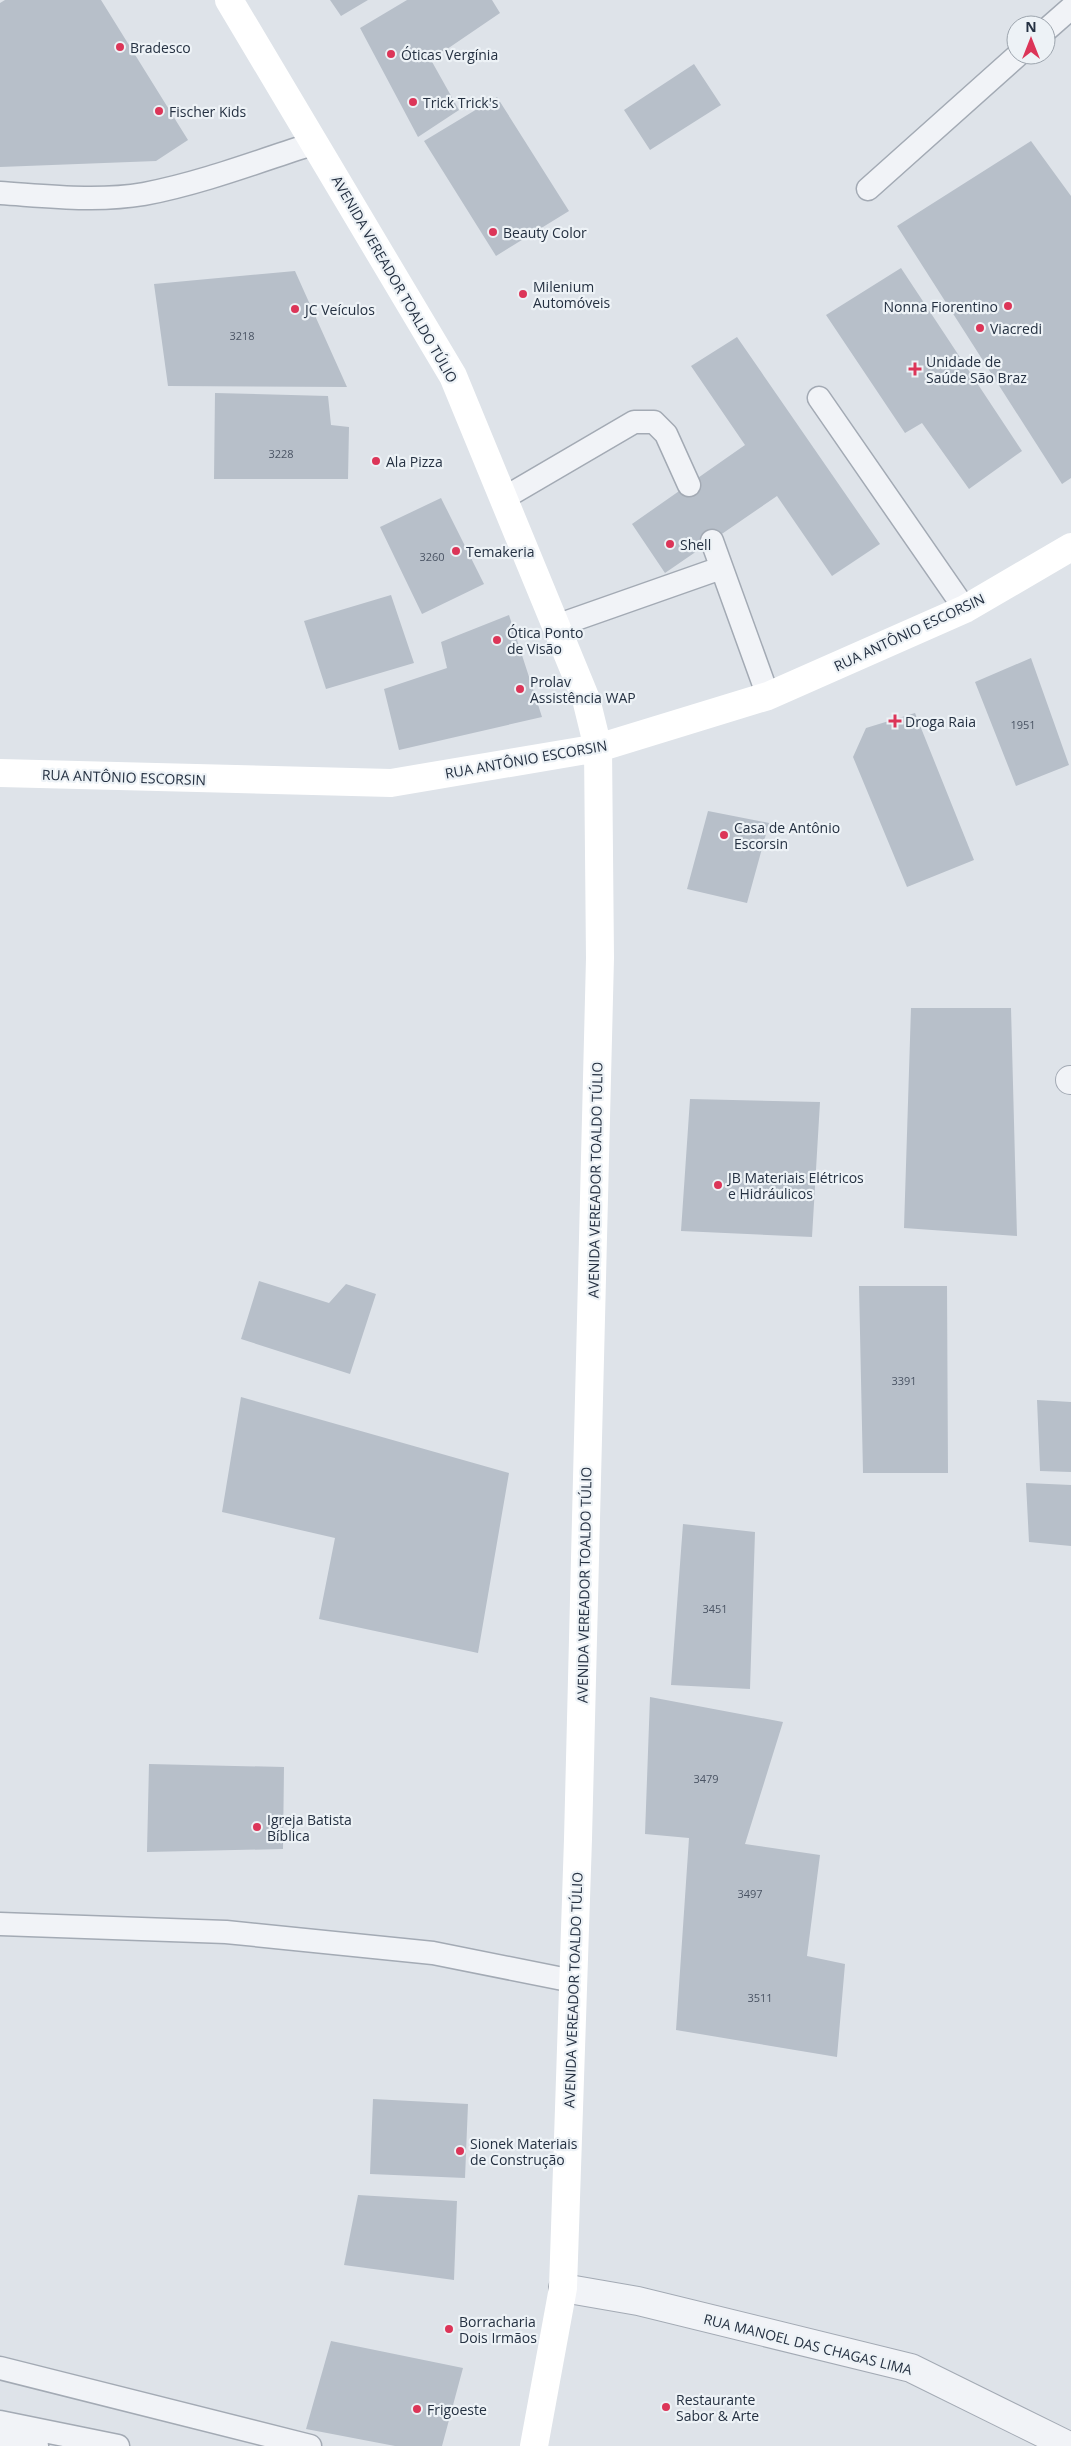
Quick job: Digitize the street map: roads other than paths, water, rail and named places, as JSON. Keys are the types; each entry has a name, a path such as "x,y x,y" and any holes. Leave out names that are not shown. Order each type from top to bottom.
{"main road":[{"name":"AVENIDA VEREADOR TOALDO TÚLIO","path":"230,0 453,376 586,699 598,748 600,958 563,2288 534,2446"},
{"name":"RUA ANTÔNIO ESCORSIN","path":"0,773 391,783 598,748 768,696 965,609 1071,547"}],"street":[{"name":"RUA MANOEL DAS CHAGAS LIMA","path":"563,2288 638,2301 911,2368 1069,2446"}],"lane":[{"path":"1056,21 1071,8"},
{"path":"868,189 1007,65"},
{"path":"0,193 85,198 143,194 199,180 315,143"},
{"path":"819,398 965,609"},
{"path":"504,498 634,422 654,422 666,434 688,485"},
{"path":"712,541 768,696"},
{"path":"556,626 721,568"},
{"path":"0,1924 226,1932 433,1953 573,1981"},
{"path":"0,2368 310,2446"},
{"path":"0,2422 118,2446"},
{"path":"0,2438 37,2446"}],"place":[{"name":"Bradesco","path":"120,47"},
{"name":"Óticas Vergínia","path":"391,54"},
{"name":"Trick Trick's","path":"413,102"},
{"name":"Fischer Kids","path":"159,111"},
{"name":"Beauty Color","path":"493,232"},
{"name":"Milenium Automóveis","path":"523,294"},
{"name":"Nonna Fiorentino","path":"1008,306"},
{"name":"JC Veículos","path":"295,309"},
{"name":"Viacredi","path":"980,328"},
{"name":"Unidade de Saúde São Braz","path":"915,369"},
{"name":"Ala Pizza","path":"376,461"},
{"name":"Shell","path":"670,544"},
{"name":"Temakeria","path":"456,551"},
{"name":"Ótica Ponto de Visão","path":"497,640"},
{"name":"Prolav Assistência WAP","path":"520,689"},
{"name":"Droga Raia","path":"895,721"},
{"name":"Casa de Antônio Escorsin","path":"724,835"},
{"name":"JB Materiais Elétricos e Hidráulicos","path":"718,1185"},
{"name":"Igreja Batista Bíblica","path":"257,1827"},
{"name":"Sionek Materiais de Construção","path":"460,2151"},
{"name":"Borracharia Dois Irmãos","path":"449,2329"},
{"name":"Restaurante Sabor & Arte","path":"666,2407"},
{"name":"Frigoeste","path":"417,2409"}]}
